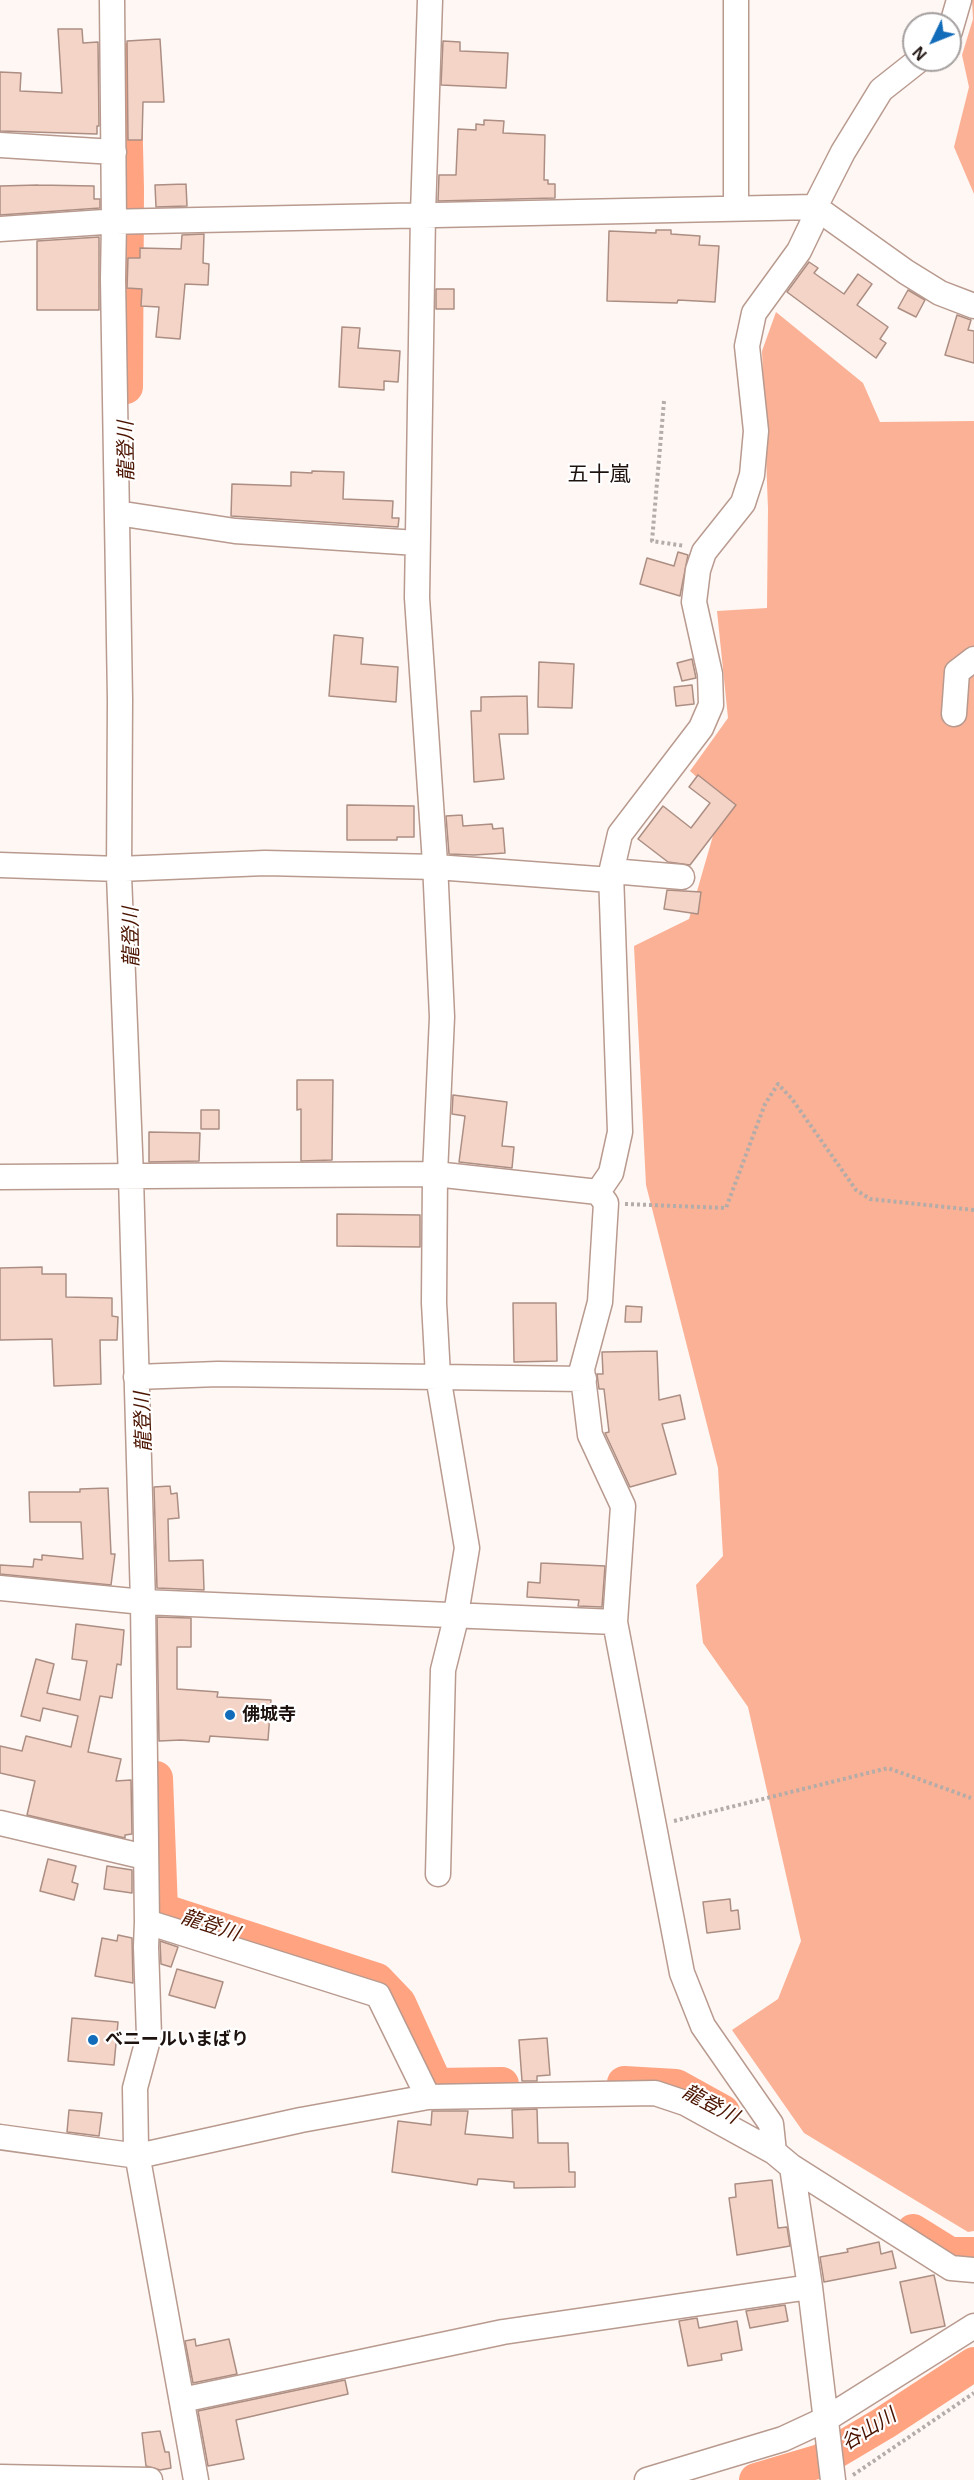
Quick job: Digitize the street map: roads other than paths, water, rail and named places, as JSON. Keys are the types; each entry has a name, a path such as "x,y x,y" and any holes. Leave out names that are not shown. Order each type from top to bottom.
{"street":[{"path":"112,0 114,152 112,279 117,513 119,869 137,1377 149,2036 135,2088 138,2156 196,2480"},
{"path":"430,0 423,214 417,598 436,867 441,1017 435,1174 434,1303 438,1376 467,1548 442,1670 438,1874"},
{"path":"736,0 736,208"},
{"path":"837,2475 827,2427 810,2287 783,2160 771,2124 703,2025 682,1973 615,1622 623,1506 590,1435 582,1369 600,1302 602,1198 621,1132 612,875 620,834 701,728 711,705 710,674 694,602 698,570 706,549 743,503 753,475 756,431 747,346 754,313 799,251 812,224 815,207 843,152 881,90 904,72"},
{"path":"0,145 114,152"},
{"path":"0,229 114,221 815,207 906,272 940,293 974,306"},
{"path":"117,513 235,531 417,543"},
{"path":"954,714 957,672 974,659"},
{"path":"0,865 119,869 265,863 682,877"},
{"path":"0,1177 435,1174 602,1198"},
{"path":"137,1377 214,1374 584,1379"},
{"path":"0,1588 142,1602 615,1622"},
{"path":"0,1823 145,1857"},
{"path":"147,1922 378,1995 428,2097"},
{"path":"0,2137 138,2156 301,2120 428,2097 655,2093 685,2103 783,2160 951,2268 974,2270"},
{"path":"182,2400 503,2332 810,2287"},
{"path":"647,2480 827,2427 974,2326"},
{"path":"0,2477 150,2480"}],"waterway":[{"name":"龍登川","path":"124,60 127,189 126,387"},
{"name":"龍登川","path":"156,1778 161,1910 377,1980 399,2003 436,2085 502,2084"},
{"name":"龍登川","path":"624,2083 676,2086 723,2112"},
{"name":"龍登川","path":"913,2231 950,2254 974,2254"},
{"name":"谷山川","path":"756,2480 820,2461 884,2423 974,2364"}],"place":[{"name":"佛城寺","path":"230,1715"},
{"name":"べニールいまばり","path":"93,2040"}],"district":[{"name":"五十嵐","path":"599,475"}]}
